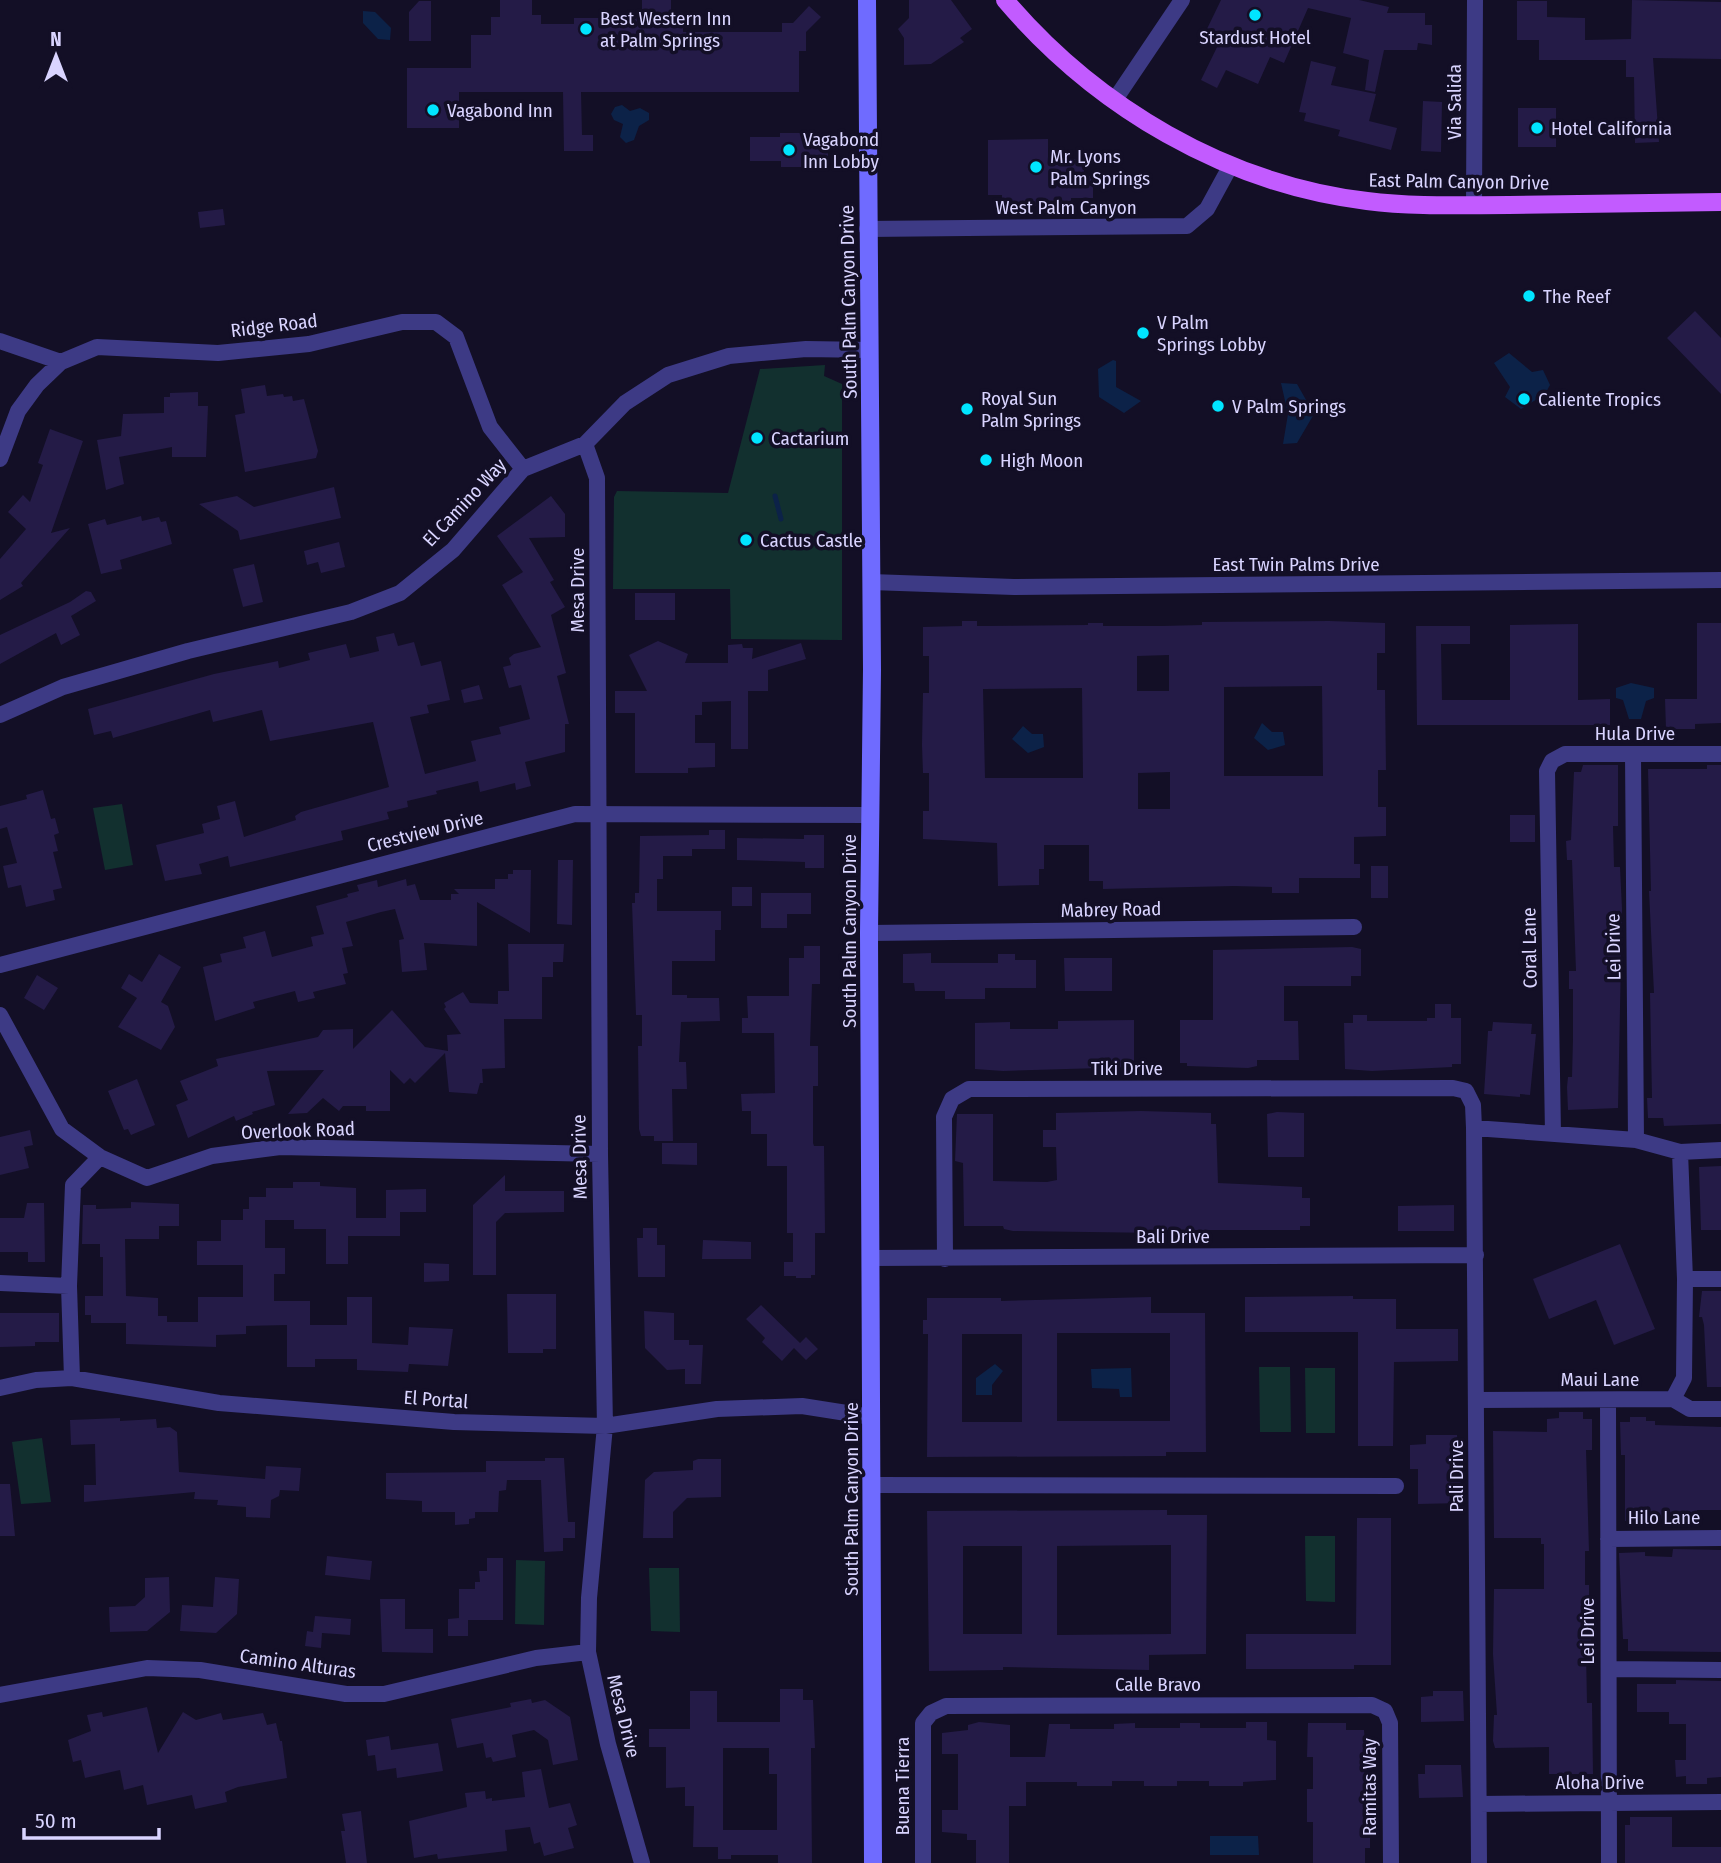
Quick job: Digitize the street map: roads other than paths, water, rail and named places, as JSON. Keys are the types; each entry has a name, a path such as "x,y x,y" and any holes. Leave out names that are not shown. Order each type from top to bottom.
{"main road":[{"name":"East Palm Canyon Drive","path":"1005,0 1060,59 1114,101 1187,145 1299,188 1364,201 1474,205 1721,202"}],"street":[{"name":"South Palm Canyon Drive","path":"867,0 871,582 869,933 873,1863"},
{"path":"1114,101 1182,0"},
{"name":"Via Salida","path":"1474,205 1475,0"},
{"name":"West Palm Canyon","path":"867,229 1187,226 1207,209 1231,164"},
{"name":"Ridge Road","path":"0,459 18,411 37,385 61,362 97,347 218,354 309,344 402,322 436,322 456,337 491,427 523,469"},
{"path":"0,341 61,362"},
{"name":"El Camino Way","path":"0,715 63,687 188,651 351,612 400,593 453,550 523,469 585,444 625,403 667,375 729,355 806,349 870,350"},
{"name":"Mesa Drive","path":"585,444 597,478 600,1154 605,1426 589,1598 588,1652 608,1744 642,1863"},
{"name":"East Twin Palms Drive","path":"871,582 1014,587 1721,580"},
{"name":"Hula Drive","path":"1552,761 1565,754 1721,754"},
{"name":"Lei Drive","path":"1633,754 1636,1140"},
{"name":"Coral Lane","path":"1552,761 1547,771 1553,1134"},
{"name":"Crestview Drive","path":"0,965 575,814 870,815"},
{"name":"Mabrey Road","path":"869,933 1354,927"},
{"name":"Overlook Road","path":"0,1015 62,1129 100,1157 147,1178 212,1156 280,1147 600,1154"},
{"name":"Tiki Drive","path":"945,1259 944,1117 952,1099 969,1089 1453,1088 1466,1091"},
{"name":"Pali Drive","path":"1466,1091 1473,1105 1474,1128 1479,1863"},
{"path":"1474,1128 1636,1140 1680,1152 1721,1150"},
{"path":"1673,1399 1684,1378 1685,1279 1680,1152"},
{"path":"72,1378 69,1286 73,1185 100,1157"},
{"name":"Bali Drive","path":"871,1258 1476,1255"},
{"path":"1685,1279 1721,1279"},
{"path":"0,1283 69,1286"},
{"name":"El Portal","path":"0,1388 36,1380 72,1378 219,1403 454,1422 605,1426 717,1409 802,1406 872,1417"},
{"name":"Lei Drive","path":"1608,1399 1609,1863"},
{"name":"Maui Lane","path":"1477,1400 1673,1399 1690,1409 1721,1409"},
{"path":"872,1485 1396,1486"},
{"name":"Hilo Lane","path":"1608,1539 1721,1538"},
{"name":"Camino Alturas","path":"0,1695 146,1668 200,1670 346,1694 384,1694 536,1658 588,1652"},
{"path":"1609,1669 1721,1670"},
{"name":"Calle Bravo","path":"931,1713 946,1706 1372,1705 1385,1711"},
{"name":"Ramitas Way","path":"1385,1711 1390,1723 1391,1863"},
{"name":"Buena Tierra","path":"923,1863 923,1723 931,1713"},
{"name":"Aloha Drive","path":"1479,1804 1721,1802"}],"water":[{"path":"363,11 375,12 391,28 390,40 378,39 363,23"},
{"path":"622,105 630,111 640,108 649,113 649,120 639,126 634,140 626,143 620,137 623,124 614,120 611,114 615,107"},
{"path":"1509,353 1532,372 1543,370 1550,385 1545,394 1521,409 1505,397 1510,387 1494,363"},
{"path":"1113,360 1116,361 1116,387 1141,401 1124,413 1099,397 1098,369"},
{"path":"1281,383 1297,384 1314,414 1297,443 1283,444 1288,414"},
{"path":"1631,683 1654,688 1654,698 1646,701 1641,719 1629,719 1623,700 1616,698 1616,688"},
{"path":"1262,723 1272,732 1283,732 1285,745 1268,750 1254,738"},
{"path":"1023,726 1032,734 1043,734 1044,747 1028,753 1012,739"},
{"path":"995,1364 1003,1371 992,1385 992,1395 976,1395 976,1378"},
{"path":"1131,1368 1132,1397 1120,1397 1119,1389 1092,1388 1091,1369"},
{"path":"1210,1836 1258,1836 1259,1855 1210,1855"}],"waterway":[{"path":"775,496 781,519"}],"place":[{"name":"Stardust Hotel","path":"1255,15"},
{"name":"Best Western Inn at Palm Springs","path":"586,29"},
{"name":"Vagabond Inn","path":"433,110"},
{"name":"Hotel California","path":"1537,128"},
{"name":"Vagabond Inn Lobby","path":"789,150"},
{"name":"Mr. Lyons Palm Springs","path":"1036,167"},
{"name":"The Reef","path":"1529,296"},
{"name":"V Palm Springs Lobby","path":"1143,333"},
{"name":"Caliente Tropics","path":"1524,399"},
{"name":"V Palm Springs","path":"1218,406"},
{"name":"Royal Sun Palm Springs","path":"967,409"},
{"name":"Cactarium","path":"757,438"},
{"name":"High Moon","path":"986,460"},
{"name":"Cactus Castle","path":"746,540"}]}
